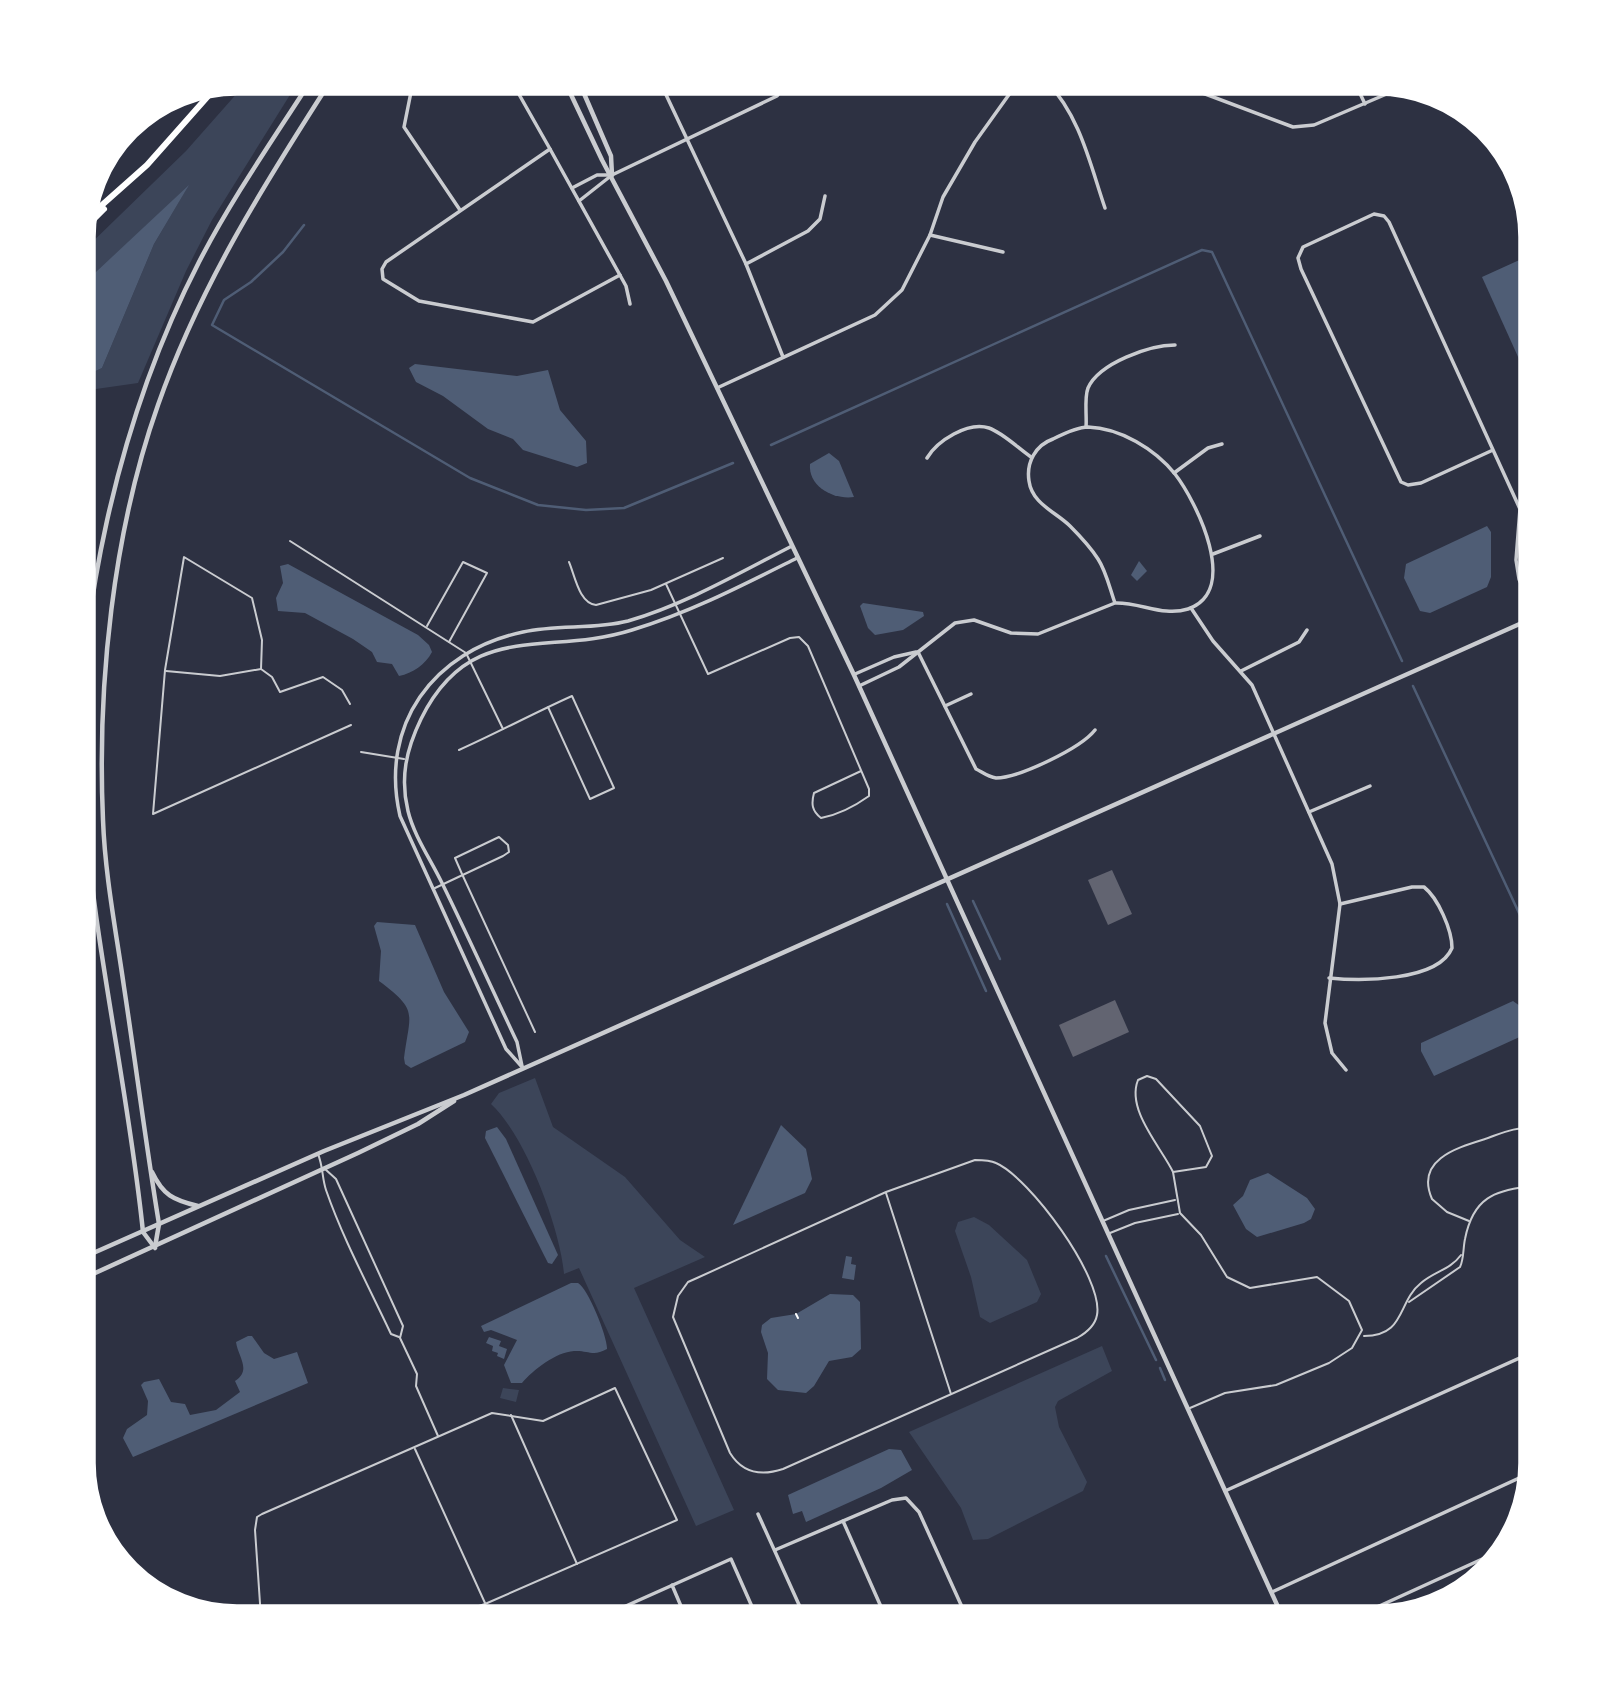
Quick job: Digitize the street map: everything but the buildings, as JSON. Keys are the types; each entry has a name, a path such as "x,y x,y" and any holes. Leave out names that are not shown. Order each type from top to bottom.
{"highway":[{"path":"96,217 147,165 206,98"},
{"path":"98,209 147,165"}],"street":[{"path":"95,582 108,511 130,439 177,312 198,263 302,95"},
{"path":"155,1248 159,1224 103,821 103,720 118,571 135,481 158,405 193,318 248,212 322,95"},
{"path":"410,95 404,127 460,210"},
{"path":"519,95 629,292 630,304"},
{"path":"572,95 717,388 854,675 1277,1606"},
{"path":"585,95 611,156 612,175"},
{"path":"666,95 746,264 783,357"},
{"path":"579,201 612,175 778,95"},
{"path":"717,388 875,315 902,290 930,235 943,197 975,142 1009,95"},
{"path":"1059,95 1076,126 1105,208"},
{"path":"1210,95 1293,127 1314,125 1385,95"},
{"path":"1361,95 1365,104"},
{"path":"550,149 386,262 381,272 386,282 419,301 533,322 620,275"},
{"path":"572,188 597,175 612,175"},
{"path":"746,264 808,231 820,219 825,196"},
{"path":"1493,450 1421,483 1408,485 1401,482 1301,269 1298,258 1303,247 1371,215 1387,218 1520,509 1516,560 1520,579"},
{"path":"930,235 1003,252"},
{"path":"1086,427 1088,388 1106,368 1155,345 1175,345"},
{"path":"927,458 934,446 975,427 989,429 1031,457"},
{"path":"859,686 900,667 949,627 961,621 982,622 1011,633 1038,634 1115,603 1129,602 1174,612 1191,608 1203,597 1209,585 1213,554 1192,504 1174,473 1138,443 1116,432 1086,427 1044,442 1031,457 1028,482 1041,505 1069,525 1100,560 1115,603"},
{"path":"1174,473 1208,448 1222,444"},
{"path":"1213,554 1260,536"},
{"path":"523,1068 506,1049 400,816 396,790 397,758 405,727 418,699 438,674 466,653 522,632 613,624 676,604 793,546"},
{"path":"523,1068 517,1042 409,815 404,760 435,693 449,677 471,662 518,644 602,639 710,603 798,558"},
{"path":"1191,608 1213,641 1241,671 1256,694 1332,864 1340,904 1329,978 1327,1040 1332,1053 1346,1070"},
{"path":"94,1253 318,1154 464,1095 1520,624"},
{"path":"1241,671 1299,642 1307,630"},
{"path":"854,675 894,657 918,652"},
{"path":"918,652 976,769 992,778 1010,777 1086,741 1095,730"},
{"path":"945,706 971,694"},
{"path":"1310,812 1370,786"},
{"path":"1329,978 1365,982 1399,978 1443,960 1452,948 1451,936 1435,901 1424,887 1412,887 1340,904"},
{"path":"94,914 143,1231 155,1248"},
{"path":"94,1274 418,1124 464,1095"},
{"path":"150,1168 160,1189 171,1199 198,1206"},
{"path":"1225,1491 1520,1358"},
{"path":"1271,1592 1519,1478"},
{"path":"775,1550 892,1500 909,1499 919,1512 962,1606"},
{"path":"758,1514 800,1606"},
{"path":"842,1521 881,1606"},
{"path":"1380,1606 1484,1558"},
{"path":"627,1606 731,1559 752,1606"},
{"path":"672,1585 681,1606"}],"lane":[{"path":"290,541 466,653 503,730"},
{"path":"350,704 342,690 327,678 311,680 283,692 261,669 262,640 252,598 184,557 165,670 153,814 351,725"},
{"path":"569,562 583,597 591,604 635,596 723,558"},
{"path":"426,627 463,562 487,573 449,642"},
{"path":"667,584 708,674 790,638 799,638 808,646 861,771 869,796 821,818 811,803 814,793 861,771"},
{"path":"165,670 220,676 261,669"},
{"path":"459,750 503,730 548,707 572,696 614,788 590,799 548,707"},
{"path":"361,752 404,760"},
{"path":"433,889 463,874 503,856 509,852 508,845 499,837 455,858 463,874 536,1032"},
{"path":"1173,1172 1206,1167 1211,1160 1210,1149 1200,1126 1177,1100 1156,1079 1144,1076 1138,1080 1135,1089 1142,1118 1149,1135 1173,1172 1180,1213 1200,1235 1227,1277 1250,1288 1317,1277 1349,1301 1360,1321 1361,1335"},
{"path":"1468,1221 1447,1212 1432,1199 1429,1176 1435,1162 1447,1153 1520,1129"},
{"path":"318,1154 324,1169 325,1187 361,1270 391,1334 400,1338"},
{"path":"983,1160 997,1163 1013,1174 1069,1237 1094,1290 1098,1312 1088,1331 951,1395 783,1469 756,1474 739,1464 730,1453 675,1326 674,1303 688,1282 886,1192 964,1162 983,1160"},
{"path":"324,1169 336,1179 403,1326 400,1338 417,1374 416,1386 438,1437"},
{"path":"1409,1302 1456,1271 1462,1262 1468,1221 1486,1198 1505,1190 1520,1188"},
{"path":"886,1192 951,1395"},
{"path":"1103,1221 1129,1210 1176,1200"},
{"path":"1109,1233 1135,1223 1180,1213"},
{"path":"1189,1409 1225,1393 1293,1379 1343,1355 1361,1335 1380,1334 1389,1329 1419,1284 1448,1269 1462,1254"},
{"path":"260,1606 254,1530 257,1517 492,1413 544,1421 615,1388 677,1520 479,1606"},
{"path":"511,1415 578,1565"},
{"path":"415,1448 485,1604"}],"path":[{"path":"796,1314 798,1318"}],"shaded area":[{"path":"236,95 290,95 212,220 186,271 138,383 95,390 95,371 102,368 154,244 187,188 95,273 95,239 186,151"},
{"path":"189,185 154,244 102,368 95,371 95,273"},
{"path":"1520,260 1520,361 1482,277"},
{"path":"415,364 517,376 548,370 560,410 586,441 587,463 577,467 523,450 513,439 488,429 443,396 416,382 409,368"},
{"path":"829,453 839,461 854,497 831,494 813,479 810,464"},
{"path":"1487,526 1491,532 1491,577 1487,587 1430,613 1420,611 1404,578 1406,564"},
{"path":"1139,561 1147,571 1137,581 1131,575"},
{"path":"288,564 418,635 429,645 432,652 429,657 418,668 399,676 392,664 377,662 372,652 353,639 305,613 278,611 276,598 283,583 280,566"},
{"path":"863,603 923,612 924,616 903,630 875,635 868,628 860,606"},
{"path":"377,922 415,925 444,992 469,1032 465,1042 411,1068 405,1064 404,1058 409,1014 401,999 379,981 381,951 374,926"},
{"path":"1513,1001 1520,1006 1520,1037 1434,1076 1421,1051 1421,1043"},
{"path":"535,1078 553,1127 625,1177 680,1240 705,1257 634,1288 734,1510 696,1526 579,1268 564,1274 556,1232 528,1159 504,1118 491,1104 499,1093"},
{"path":"781,1125 806,1149 812,1179 805,1193 733,1225"},
{"path":"497,1127 506,1139 558,1255 552,1264 548,1263 485,1138 486,1131"},
{"path":"1268,1173 1307,1198 1315,1209 1311,1219 1304,1223 1257,1237 1246,1229 1233,1205 1243,1196 1250,1180"},
{"path":"974,1217 989,1225 1027,1260 1041,1294 1037,1302 990,1323 980,1317 971,1277 955,1231 958,1222"},
{"path":"846,1256 852,1257 851,1264 856,1265 854,1280 842,1278"},
{"path":"571,1283 578,1283 592,1303 607,1349 598,1353 567,1352 539,1367 522,1383 511,1383 504,1365 517,1340 491,1330 484,1332 481,1326"},
{"path":"830,1294 853,1295 860,1302 861,1349 852,1357 829,1361 814,1386 806,1393 778,1390 767,1379 768,1353 761,1332 762,1325 771,1318 796,1314"},
{"path":"252,1336 264,1353 274,1359 297,1352 308,1383 133,1457 123,1438 127,1429 147,1415 148,1401 141,1385 159,1379 171,1402 185,1404 190,1415 216,1410 240,1392 235,1381 243,1372 243,1363 236,1342"},
{"path":"489,1337 501,1341 499,1346 507,1349 504,1359 492,1351 493,1346 486,1343"},
{"path":"1102,1346 1112,1371 1058,1401 1055,1407 1059,1427 1087,1482 1083,1491 988,1539 973,1540 961,1508 909,1432"},
{"path":"503,1388 519,1390 516,1402 500,1398"},
{"path":"889,1449 901,1450 912,1470 881,1488 806,1522 802,1511 793,1514 788,1495"}],"waterway":[{"path":"304,225 283,252 251,282 224,300 212,325 470,478 538,505 586,510 624,508 733,463"},
{"path":"771,445 1202,250 1212,252 1402,661"},
{"path":"1413,686 1520,915"},
{"path":"973,901 1000,959"},
{"path":"947,904 986,991"},
{"path":"1106,1256 1156,1360"},
{"path":"1160,1368 1165,1380"}]}
